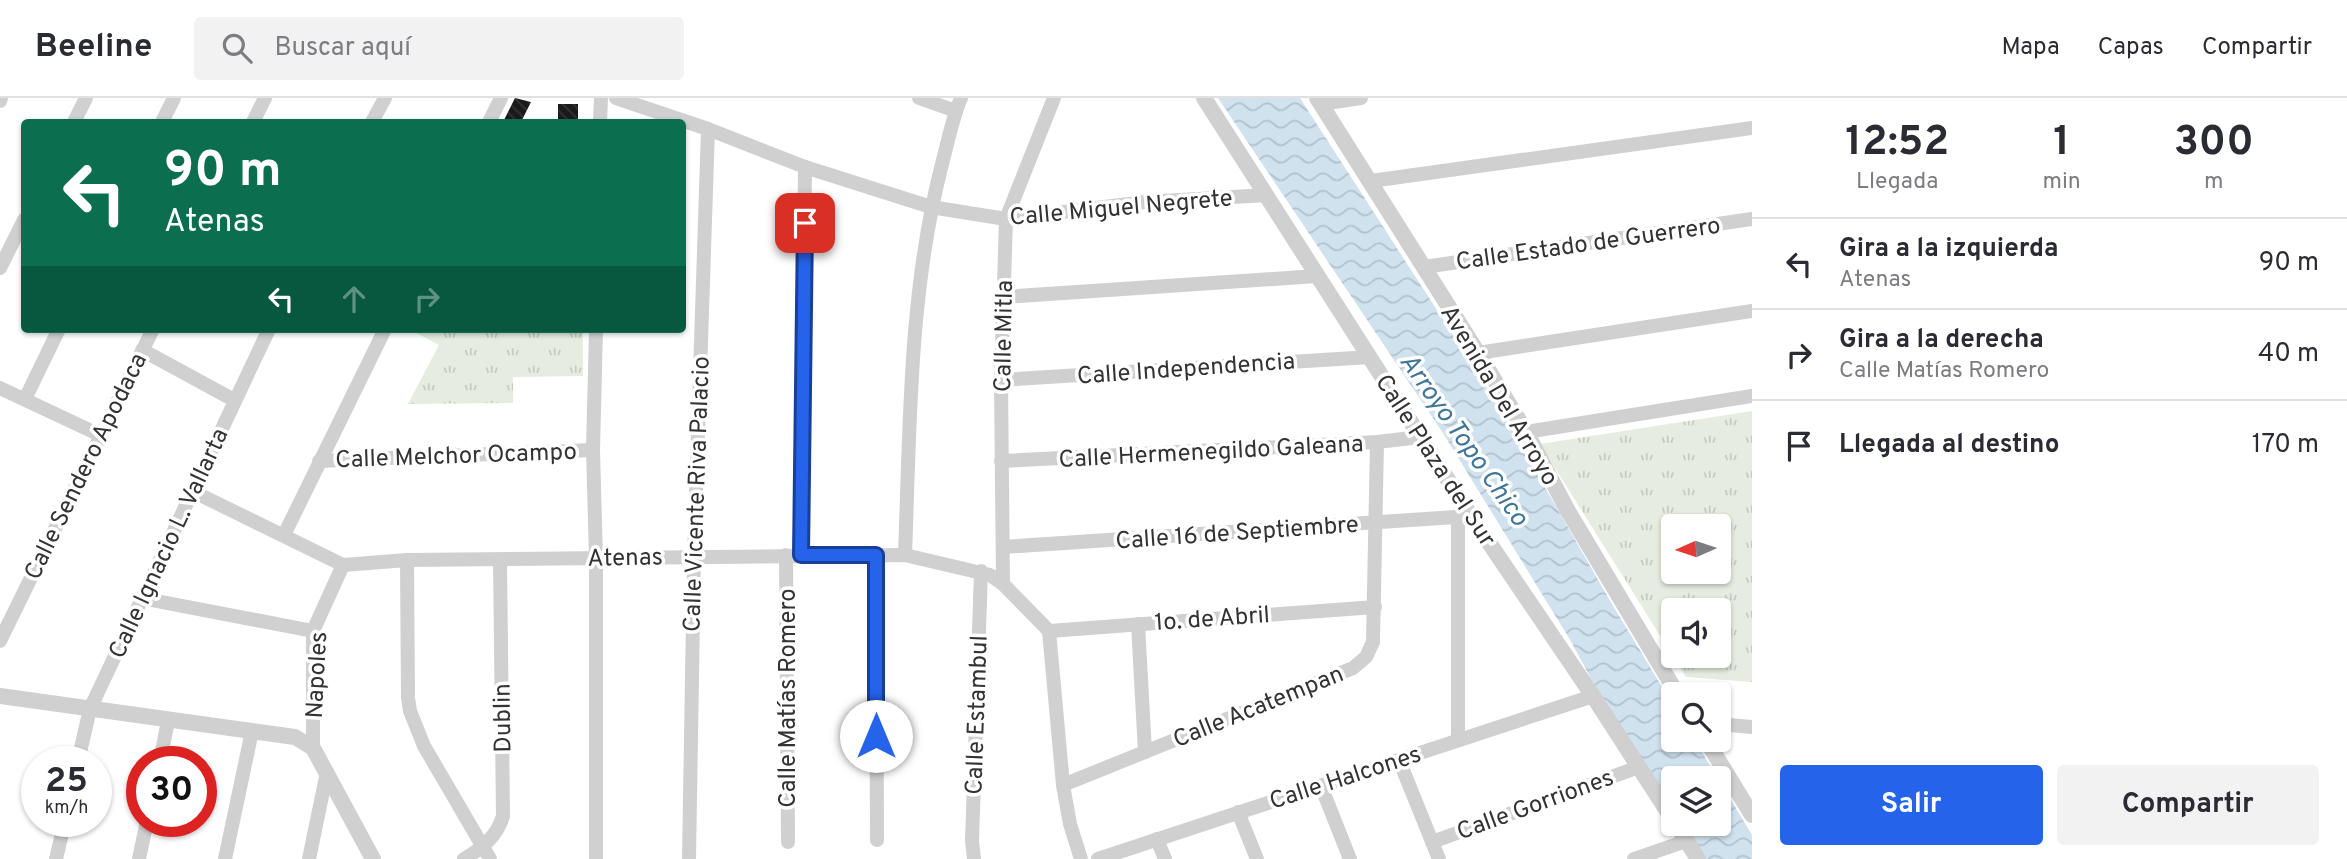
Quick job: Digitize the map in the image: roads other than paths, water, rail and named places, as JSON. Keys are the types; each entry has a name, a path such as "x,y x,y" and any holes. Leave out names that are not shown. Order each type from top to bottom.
{"street":[{"path":"76,119 86,98"},
{"path":"164,119 174,98"},
{"path":"254,119 265,98"},
{"path":"374,119 385,98"},
{"path":"490,119 501,98"},
{"path":"600,119 601,98"},
{"name":"Calle Miguel Negrete","path":"616,98 678,119"},
{"path":"905,555 915,310 931,206 958,104 919,98"},
{"name":"Calle Mitla","path":"1003,584 1001,461 1006,219 1054,98"},
{"name":"Calle Plaza del Sur","path":"1204,98 1370,356 1420,437 1464,517 1593,696 1661,801"},
{"path":"1319,101 1361,98"},
{"name":"Avenida Del Arroyo","path":"1319,101 1526,432 1568,511 1670,682"},
{"name":"Calle Miguel Negrete","path":"686,122 805,167 931,206 1006,219 1145,202 1267,195"},
{"path":"1371,181 1752,128"},
{"name":"Calle Vicente Riva Palacio","path":"689,859 694,556 708,129"},
{"name":"Calle Matías Romero","path":"789,842 793,555 805,167"},
{"name":"Calle Estado de Guerrero","path":"1424,267 1752,219"},
{"path":"0,268 21,226"},
{"path":"1003,297 1317,276"},
{"path":"1478,353 1752,311"},
{"path":"24,399 58,333"},
{"name":"Calle Sendero Apodaca","path":"0,641 151,333"},
{"name":"Calle Ignacio L. Vallarta","path":"81,746 90,709 268,333"},
{"path":"284,535 383,333"},
{"path":"596,333 593,450 596,558 596,859"},
{"path":"142,350 234,400"},
{"name":"Calle Independencia","path":"1002,380 1370,356"},
{"path":"1,391 100,435"},
{"path":"1526,432 1752,396"},
{"name":"Calle Hermenegildo Galeana","path":"1001,461 1377,442 1420,437"},
{"name":"Calle Acatempan","path":"1063,785 1353,668 1370,651 1375,607 1377,442"},
{"name":"Calle Melchor Ocampo","path":"319,460 593,450"},
{"path":"192,491 343,565"},
{"path":"1458,740 1464,517"},
{"name":"Calle 16 de Septiembre","path":"1003,547 1464,517"},
{"path":"876,555 877,840"},
{"name":"Atenas","path":"343,565 407,561 905,555 981,571 1003,584 1049,631"},
{"name":"Dublin","path":"464,859 486,854 501,824 504,806 500,560"},
{"path":"407,561 410,711 424,746 486,854"},
{"name":"Napoles","path":"313,748 313,631 343,565"},
{"name":"Calle Estambul","path":"974,859 981,571"},
{"path":"141,598 313,631"},
{"name":"1o. de Abril","path":"1049,631 1375,607"},
{"path":"1138,624 1145,752"},
{"path":"1049,631 1063,785 1074,840 1081,859"},
{"name":"Calle Halcones","path":"1097,859 1593,696"},
{"path":"1,700 90,709 295,737 313,748 373,859"},
{"path":"163,746 168,720"},
{"path":"1731,725 1752,727"},
{"path":"225,859 252,731"},
{"path":"1713,752 1752,814"},
{"path":"1399,760 1439,859"},
{"name":"Calle Gorriones","path":"1432,842 1639,766"},
{"path":"309,859 327,772"},
{"path":"1321,786 1350,859"},
{"path":"1238,812 1257,859"},
{"name":"Calle Plaza del Sur","path":"1683,836 1698,859"},
{"path":"56,859 61,837"},
{"path":"139,859 144,837"},
{"path":"1157,839 1165,859"},
{"path":"1634,859 1686,841"}],"water":[{"name":"Arroyo Topo Chico","path":"1218,98 1300,98 1495,400 1661,685 1661,752 1702,752 1710,766 1661,766 1661,801 1639,767 1569,638 1443,433"},
{"path":"1731,800 1752,835 1752,859 1698,859 1684,836 1731,836"}]}
